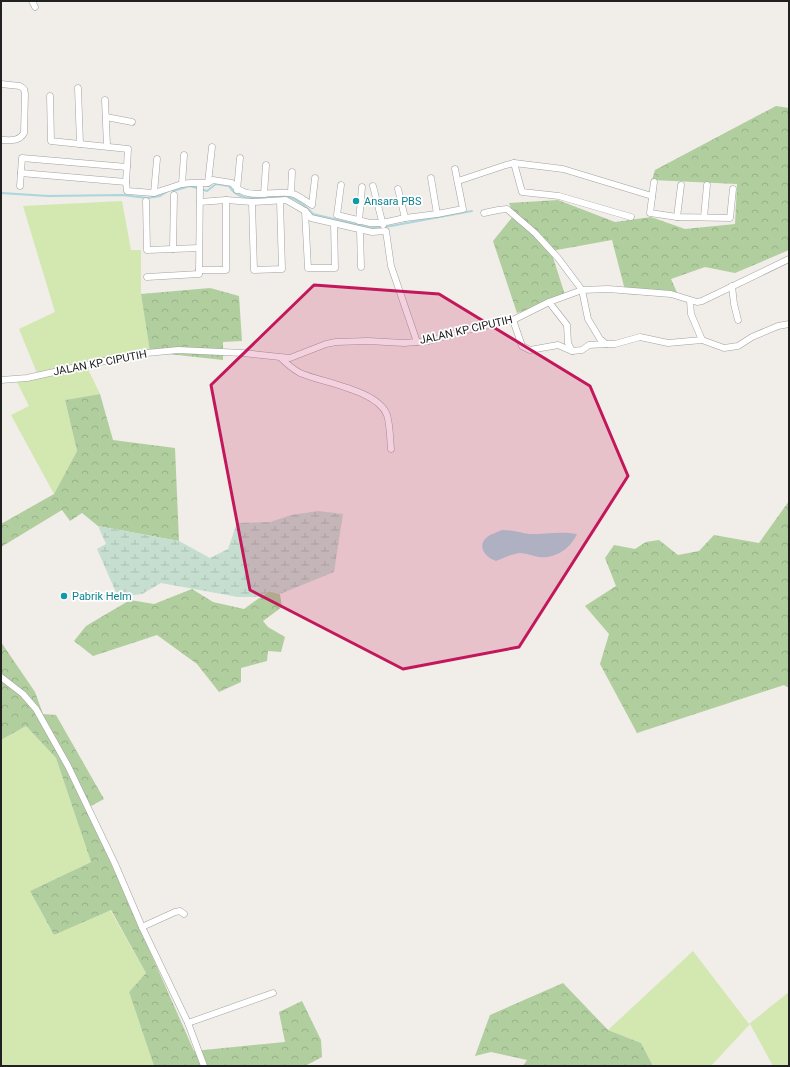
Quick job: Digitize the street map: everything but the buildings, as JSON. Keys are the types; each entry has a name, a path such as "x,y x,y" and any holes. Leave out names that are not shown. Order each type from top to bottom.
{"street":[{"path":"32,1 35,7"},
{"path":"1,84 20,86 24,89 25,94 24,133 18,140 1,140"},
{"path":"78,88 80,144"},
{"path":"50,96 51,141 128,149 126,182 127,191 154,192 182,184 208,183 213,180 232,183 237,190 243,192 264,194 291,193 312,205 315,178"},
{"path":"105,100 107,146"},
{"path":"106,117 132,122"},
{"path":"208,183 212,146"},
{"path":"182,184 184,155"},
{"path":"20,186 22,158 127,167"},
{"path":"237,190 240,158"},
{"path":"154,192 157,159"},
{"path":"458,182 514,163 563,169 652,196"},
{"path":"514,163 522,192 560,196 631,217"},
{"path":"264,194 266,165"},
{"path":"341,185 336,215 370,223 382,223 463,208 455,169"},
{"path":"291,193 292,172"},
{"path":"21,173 126,182"},
{"path":"431,178 437,214"},
{"path":"654,182 650,213 677,217 730,218 733,189"},
{"path":"147,277 199,274 200,184"},
{"path":"677,217 681,185"},
{"path":"704,217 707,185"},
{"path":"373,186 382,223 386,231 391,266 418,342"},
{"path":"359,221 362,188"},
{"path":"398,189 405,218"},
{"path":"173,249 174,196"},
{"path":"200,202 226,200 252,202 286,200 305,211 311,218 360,230 372,232 386,231"},
{"path":"199,270 226,270 226,200"},
{"path":"252,202 254,270 282,269 280,200"},
{"path":"146,202 147,250 199,248"},
{"path":"484,213 508,209 535,233 558,258 582,290 588,319 600,339 606,344"},
{"path":"305,211 308,268 335,268 334,224"},
{"path":"360,230 361,266"},
{"path":"702,340 691,314 690,301 702,301 789,259"},
{"path":"732,286 738,320"},
{"name":"JALAN KP CIPUTIH","path":"1,380 27,378 136,354 178,350 243,353 290,358 326,344 336,342 418,342 513,320 549,302 582,290 608,289 671,294 690,301"},
{"path":"549,302 567,326 568,343 572,351"},
{"path":"513,320 522,346 530,350 558,345 572,351 582,350 589,345 615,344 640,337 668,343 702,340 724,348 738,346 752,337 778,326 789,324"},
{"path":"280,358 300,373 360,393 380,404 387,416 391,449"},
{"path":"1,677 23,694 36,709 68,766 115,864 142,927 188,1022 204,1066"},
{"path":"142,927 175,912 184,914"},
{"path":"188,1022 273,993"}],"highlighted area":[{"path":"314,285 439,294 590,386 628,476 519,647 403,669 250,590 211,385"}],"green space":[{"path":"776,106 789,108 789,250 735,273 705,267 671,279 679,297 626,294 612,240 551,251 566,298 517,313 493,241 514,215 509,203 558,200 615,222 651,217 685,229 735,224 737,184 652,180 655,170"},
{"path":"122,201 131,250 141,250 141,294 150,352 87,367 100,394 65,400 77,451 54,494 11,415 29,406 17,382 39,378 19,329 55,312 23,206"},
{"path":"210,288 239,296 242,341 223,342 223,360 150,352 141,294"},
{"path":"100,394 113,440 175,448 179,541 98,526 82,513 70,521 62,510 1,547 1,524 54,494 77,451 65,400"},
{"path":"789,501 789,688 784,685 637,733 600,664 609,634 585,606 616,586 605,558 614,545 635,549 646,542 659,540 678,555 699,551 714,535 759,543"},
{"path":"318,511 343,514 334,572 280,594 269,591 260,597 238,597 161,583 142,594 118,597 97,549 106,544 98,526 179,541 210,558 228,549 237,523 270,522 291,515"},
{"path":"192,589 213,602 244,609 269,591 280,594 282,607 263,621 268,627 285,637 281,652 268,651 267,661 241,668 241,682 219,692 197,664 157,635 93,656 74,641 86,626 130,600 154,604"},
{"path":"1,642 35,692 43,714 56,715 104,799 89,807 110,861 194,1051 285,1042 279,1012 302,1001 321,1040 322,1057 305,1066 154,1066 129,992 146,973 111,910 54,935 30,891 91,862 56,758 26,726 1,740"},
{"path":"26,726 56,758 91,862 30,891 54,935 110,910 146,973 129,992 154,1066 1,1066 1,740"},
{"path":"693,951 749,1024 789,992 789,1066 773,1066 750,1024 711,1066 653,1066 641,1043 608,1030"},
{"path":"563,983 608,1030 641,1043 653,1066 523,1066 527,1060 491,1052 475,1056 490,1015"}],"water":[{"path":"502,530 530,534 577,534 566,548 556,555 539,557 520,553 496,561 491,559 485,553 482,546 486,538"}],"waterway":[{"path":"171,189 173,191 190,186 207,191 216,184 229,186 240,196 255,198 280,196 290,197 301,203 313,214 371,228 391,226 472,211"},
{"path":"1,193 48,196 123,195 147,198 160,196 168,191"}],"place":[{"name":"Ansara PBS","path":"356,201"},
{"name":"Pabrik Helm","path":"64,596"}]}
